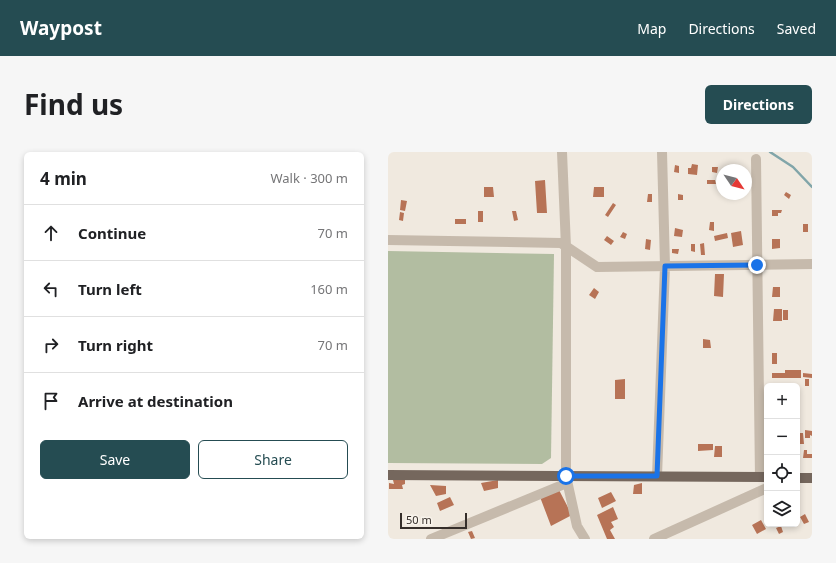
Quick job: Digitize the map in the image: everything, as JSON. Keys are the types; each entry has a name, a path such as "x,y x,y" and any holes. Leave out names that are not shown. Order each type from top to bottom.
{"main road":[{"path":"388,475 566,479 657,476 763,477"},
{"path":"800,478 812,478"}],"street":[{"path":"562,152 566,247 566,479 577,526 585,539"},
{"path":"657,476 665,266 662,152"},
{"path":"756,159 757,265 763,477"},
{"path":"388,240 561,243 597,267 812,264"},
{"path":"431,539 566,479"},
{"path":"654,539 764,489"}],"green space":[{"path":"388,251 554,254 551,458 542,464 388,463"}],"building":[{"path":"692,164 698,165 697,175 688,174 688,168 691,168"},
{"path":"675,165 679,166 679,173 674,172"},
{"path":"712,167 716,167 716,173 712,172"},
{"path":"545,180 547,213 537,213 535,181"},
{"path":"707,180 715,180 716,184 707,184"},
{"path":"484,187 493,187 494,197 484,197"},
{"path":"594,187 604,187 604,197 593,197"},
{"path":"786,192 791,195 789,199 784,195"},
{"path":"648,194 652,194 652,202 647,202"},
{"path":"678,194 683,195 683,200 678,200"},
{"path":"401,200 407,201 405,211 400,210"},
{"path":"613,203 616,205 608,217 605,215"},
{"path":"772,210 782,210 781,213 778,213 778,216 772,216"},
{"path":"478,211 483,211 483,222 478,222"},
{"path":"512,211 516,211 518,220 514,221"},
{"path":"400,212 404,213 403,221 399,220"},
{"path":"455,219 466,219 466,224 455,224"},
{"path":"710,222 714,222 714,231 709,230"},
{"path":"803,224 808,224 808,232 803,232"},
{"path":"675,228 683,230 682,237 674,236"},
{"path":"741,231 743,245 733,247 731,233"},
{"path":"623,232 627,234 625,239 620,237"},
{"path":"727,233 728,238 715,241 714,236"},
{"path":"607,236 614,241 611,245 604,240"},
{"path":"646,239 651,240 650,250 645,249"},
{"path":"772,239 780,239 780,248 772,249"},
{"path":"704,243 705,255 701,255 700,244"},
{"path":"691,244 695,244 695,252 691,251"},
{"path":"672,249 679,249 678,254 672,253"},
{"path":"715,274 724,274 723,297 714,296"},
{"path":"773,287 780,287 780,297 772,297"},
{"path":"594,288 599,292 595,299 589,295"},
{"path":"774,309 782,309 782,321 773,321"},
{"path":"783,310 788,310 788,320 783,320"},
{"path":"703,339 710,340 711,348 703,348"},
{"path":"772,353 777,353 777,364 772,364"},
{"path":"785,370 801,370 801,378 772,378 772,373 785,373"},
{"path":"803,373 812,374 812,378 803,377"},
{"path":"625,379 625,399 615,399 615,380"},
{"path":"805,379 809,379 809,386 805,386"},
{"path":"805,430 812,431 812,436 810,435 810,438 805,438"},
{"path":"800,433 803,433 804,444 800,444"},
{"path":"698,444 713,444 713,450 698,451"},
{"path":"715,446 722,446 722,457 714,457"},
{"path":"804,450 807,450 807,454 812,454 812,458 803,458"},
{"path":"393,480 405,480 405,484 402,485 403,489 389,489 389,483 394,484"},
{"path":"498,480 498,488 484,491 481,483"},
{"path":"642,483 642,494 633,494 634,485"},
{"path":"430,485 446,486 446,494 436,496"},
{"path":"559,490 572,515 551,526 540,497"},
{"path":"611,492 616,501 602,508 598,498"},
{"path":"450,497 454,505 440,511 437,503"},
{"path":"613,507 618,519 611,522 614,527 610,530 615,539 607,539 597,515"},
{"path":"805,514 809,522 804,524 800,517"},
{"path":"761,520 766,529 757,534 752,525"},
{"path":"781,527 783,532 779,534 776,528"},
{"path":"472,531 475,538 471,539 468,532"}],"waterway":[{"path":"770,152 793,167 812,187"}],"route":[{"path":"566,476 657,476 665,266 757,265"}]}
